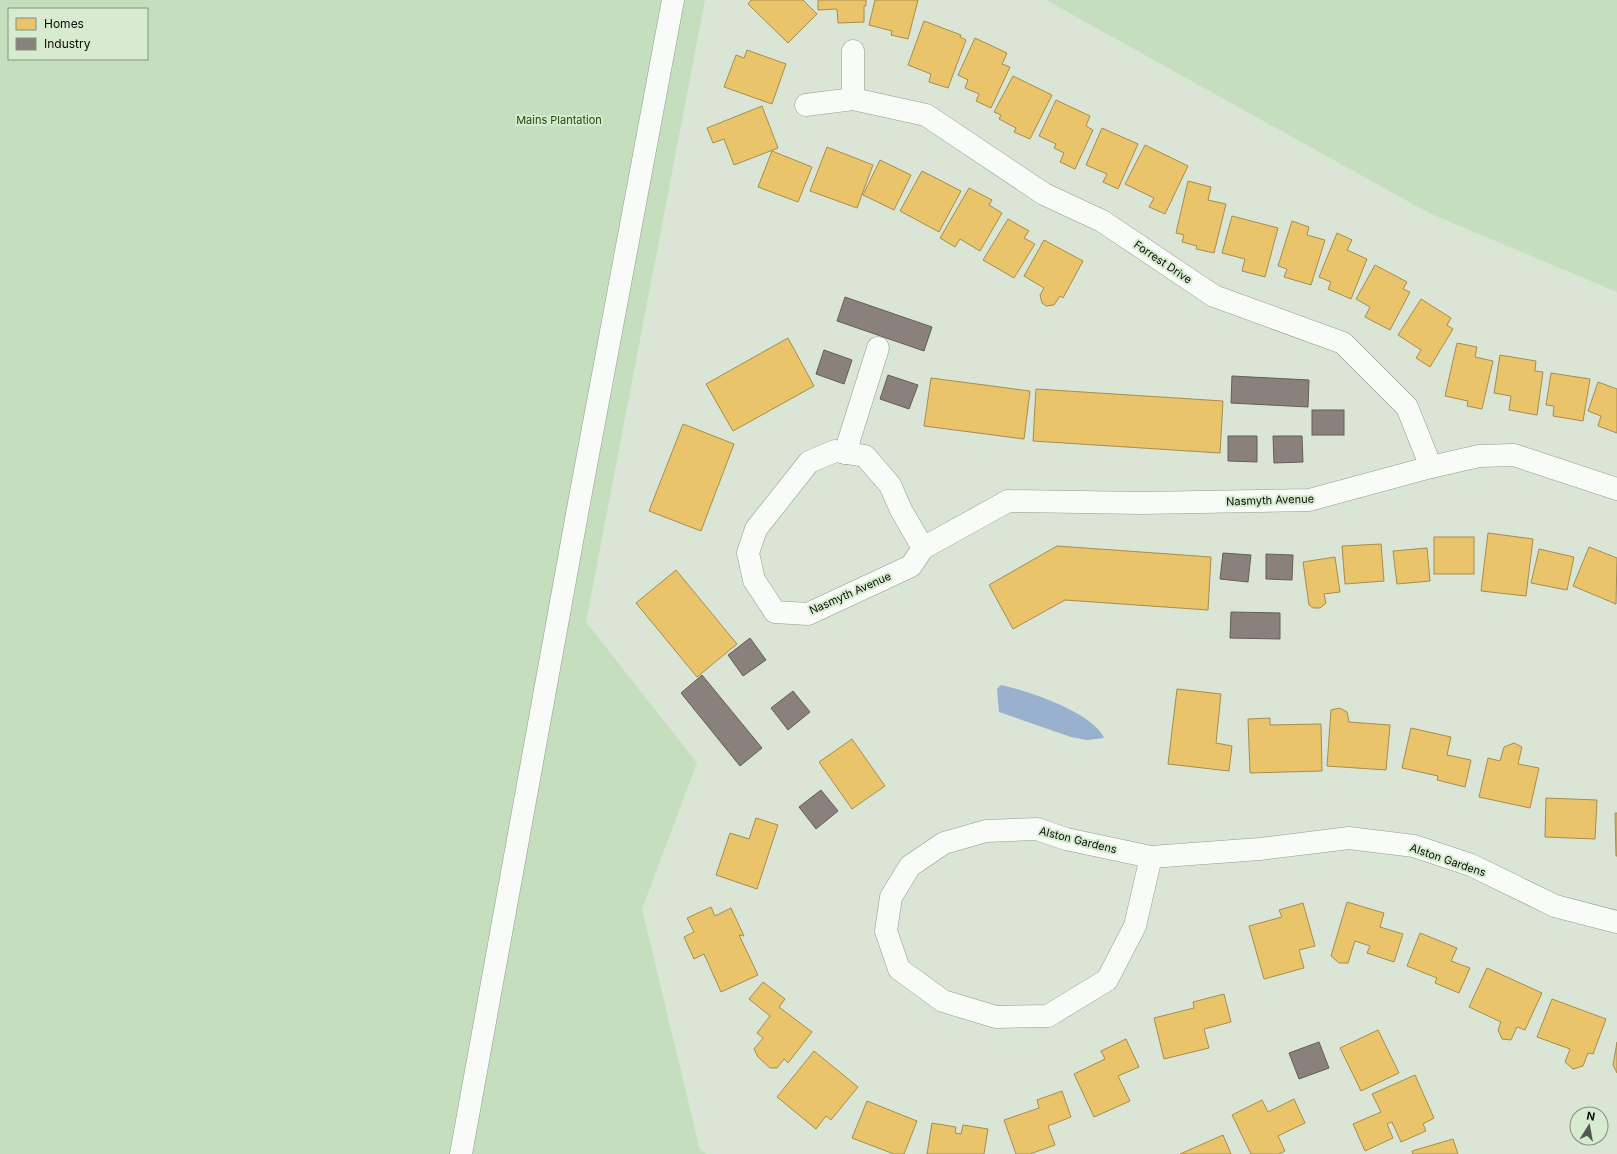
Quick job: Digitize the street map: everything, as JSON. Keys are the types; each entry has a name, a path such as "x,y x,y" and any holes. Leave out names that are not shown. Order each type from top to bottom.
{"street":[{"path":"461,1154 579,503 673,0"},
{"path":"853,51 853,99"},
{"name":"Forrest Drive","path":"806,105 853,99 926,115 1044,194 1102,221 1214,296 1343,343 1407,407 1431,467"},
{"path":"845,453 878,348"},
{"name":"Nasmyth Avenue","path":"923,548 901,510 890,485 865,456 835,451 809,462 756,530 748,553 754,580 774,612 808,614 911,566 923,548 1008,501 1142,503 1309,500 1431,467 1479,456 1514,455 1617,489"},
{"name":"Alston Gardens","path":"1151,857 1135,926 1107,980 1048,1016 996,1017 943,1001 899,969 886,931 891,897 910,866 944,844 986,831 1037,829 1066,839 1151,857 1260,849 1349,838 1414,846 1471,865 1555,906 1617,922"}],"green space":[{"name":"Mains Plantation","path":"0,0 705,0 586,622 697,763 642,909 700,1150 707,1154 0,1154"},
{"path":"1046,0 1617,0 1617,292 1429,213"}],"water":[{"path":"1001,685 1027,692 1073,711 1087,720 1104,738 1087,740 1071,737 999,712 997,689"}],"building: Homes":[{"path":"751,0 803,0 817,14 788,43 748,4"},
{"path":"818,0 866,0 866,6 864,6 864,22 838,23 837,9 818,10"},
{"path":"875,0 918,0 908,39 891,35 892,31 869,25"},
{"path":"924,21 961,35 960,37 966,40 948,88 929,82 931,74 908,65"},
{"path":"975,38 1007,53 1002,64 1010,67 991,108 976,101 979,94 965,88 968,80 958,75"},
{"path":"747,50 786,64 772,104 724,87 736,55 744,58"},
{"path":"1013,76 1052,95 1030,139 1014,132 1016,128 999,119 1001,115 994,112"},
{"path":"1056,100 1090,116 1086,126 1093,130 1075,169 1060,162 1064,153 1054,148 1056,144 1039,136"},
{"path":"762,106 778,148 734,165 724,139 713,143 707,128"},
{"path":"1102,128 1138,144 1118,189 1103,182 1107,174 1086,165"},
{"path":"1145,145 1188,166 1165,214 1149,207 1154,198 1125,184"},
{"path":"827,147 873,165 857,208 810,191"},
{"path":"772,151 812,167 798,202 758,187"},
{"path":"880,160 911,175 894,210 863,195"},
{"path":"922,171 961,191 939,232 900,211"},
{"path":"1188,181 1211,187 1208,200 1226,204 1214,253 1196,249 1197,246 1182,242 1184,235 1176,233"},
{"path":"969,188 992,200 989,205 1002,213 980,251 960,239 955,247 940,238"},
{"path":"1232,216 1278,228 1265,277 1242,271 1245,259 1222,253"},
{"path":"1008,219 1029,231 1024,238 1035,244 1014,278 983,260"},
{"path":"1292,221 1309,227 1307,235 1325,240 1311,285 1284,277 1287,269 1278,266"},
{"path":"1337,233 1352,240 1347,250 1367,259 1351,299 1328,289 1331,282 1319,277"},
{"path":"1044,240 1083,261 1063,298 1060,296 1054,305 1046,306 1042,303 1040,295 1044,288 1024,276"},
{"path":"1375,265 1407,282 1403,289 1410,292 1390,330 1365,317 1370,307 1356,299"},
{"path":"1421,299 1451,318 1447,325 1453,329 1430,367 1416,358 1421,350 1398,335"},
{"path":"788,338 814,386 733,431 706,384"},
{"path":"1457,343 1477,347 1475,357 1493,361 1482,409 1467,406 1468,401 1445,396"},
{"path":"1500,355 1536,361 1535,371 1543,372 1537,415 1509,410 1511,396 1494,393"},
{"path":"1551,373 1590,379 1583,421 1553,416 1554,406 1546,405"},
{"path":"931,378 1030,391 1024,439 924,426"},
{"path":"1598,382 1617,389 1617,433 1598,426 1601,416 1588,411"},
{"path":"1036,389 1223,401 1220,453 1033,441"},
{"path":"683,424 734,444 701,531 649,511"},
{"path":"1488,533 1533,539 1526,596 1481,591"},
{"path":"1434,537 1474,537 1474,574 1434,574"},
{"path":"1381,544 1384,581 1345,584 1342,546"},
{"path":"1057,546 1211,557 1208,610 1065,600 1013,629 989,585"},
{"path":"1589,547 1617,558 1616,604 1573,586"},
{"path":"1427,548 1430,581 1397,584 1393,551"},
{"path":"1539,549 1574,557 1567,590 1531,583"},
{"path":"1335,557 1340,592 1324,594 1326,603 1320,608 1313,608 1309,605 1303,562"},
{"path":"676,570 737,644 697,677 636,603"},
{"path":"1177,689 1221,694 1216,743 1232,746 1229,771 1168,764"},
{"path":"1340,708 1347,712 1349,722 1390,725 1386,770 1327,766 1331,710"},
{"path":"1270,718 1270,725 1321,724 1322,771 1250,773 1248,719"},
{"path":"1411,728 1451,737 1447,755 1471,760 1465,787 1437,780 1438,776 1402,768"},
{"path":"852,739 885,786 852,809 819,762"},
{"path":"1514,743 1522,747 1518,764 1539,768 1530,808 1479,797 1488,758 1500,761 1504,747"},
{"path":"1546,798 1597,800 1595,839 1545,837"},
{"path":"1615,813 1617,813 1617,856 1616,856"},
{"path":"756,818 778,825 757,889 716,875 730,833 749,839"},
{"path":"1347,902 1384,913 1380,927 1403,934 1394,962 1367,953 1370,946 1355,941 1348,963 1339,963 1331,956"},
{"path":"1303,903 1315,946 1299,950 1304,968 1264,979 1249,926 1282,917 1279,910"},
{"path":"711,907 715,916 731,908 744,936 739,935 758,975 721,992 704,954 694,959 684,937 694,932 687,918"},
{"path":"1420,933 1457,948 1451,961 1470,968 1459,993 1435,983 1437,978 1407,966"},
{"path":"1487,968 1542,993 1525,1030 1517,1027 1511,1040 1502,1039 1498,1030 1501,1022 1469,1007"},
{"path":"763,982 785,999 779,1007 812,1032 788,1063 784,1059 777,1068 770,1068 758,1057 754,1049 763,1038 757,1033 770,1016 749,999"},
{"path":"1224,994 1231,1022 1204,1029 1209,1048 1164,1059 1154,1018 1194,1008 1193,1002"},
{"path":"1552,999 1606,1019 1593,1054 1588,1053 1583,1066 1573,1069 1565,1062 1570,1049 1537,1037"},
{"path":"1378,1030 1399,1073 1361,1091 1340,1048"},
{"path":"1126,1039 1139,1067 1118,1076 1130,1101 1094,1117 1074,1074 1105,1059 1101,1051"},
{"path":"1617,1042 1617,1073 1613,1065"},
{"path":"814,1051 858,1087 831,1120 826,1116 816,1129 777,1097"},
{"path":"1415,1075 1434,1118 1423,1124 1426,1131 1401,1142 1392,1122 1387,1124 1393,1138 1365,1151 1353,1124 1381,1112 1372,1094"},
{"path":"1062,1091 1071,1117 1048,1126 1055,1145 1030,1154 1016,1154 1004,1120 1039,1108 1037,1100"},
{"path":"1294,1099 1305,1123 1278,1136 1285,1151 1279,1154 1251,1154 1232,1115 1262,1100 1268,1112"},
{"path":"867,1101 917,1121 904,1154 894,1154 852,1138"},
{"path":"932,1123 956,1127 955,1133 961,1134 963,1125 988,1129 984,1154 927,1154"},
{"path":"1223,1135 1231,1154 1180,1154"},
{"path":"1453,1139 1458,1154 1413,1154 1412,1151"}],"building: Industry":[{"path":"845,297 932,327 924,351 837,321"},
{"path":"824,350 852,360 844,384 816,374"},
{"path":"888,375 918,385 909,409 880,399"},
{"path":"1232,376 1309,380 1308,407 1231,403"},
{"path":"1312,410 1344,410 1344,435 1312,435"},
{"path":"1228,436 1257,436 1257,462 1228,461"},
{"path":"1273,436 1302,436 1303,462 1274,463"},
{"path":"1223,553 1251,555 1248,582 1220,579"},
{"path":"1266,554 1293,555 1292,580 1266,579"},
{"path":"1231,612 1280,613 1280,639 1230,638"},
{"path":"750,638 766,660 743,676 728,655"},
{"path":"702,675 762,748 740,766 681,693"},
{"path":"793,691 810,712 788,730 771,708"},
{"path":"821,790 838,811 816,829 799,807"},
{"path":"1319,1042 1329,1068 1299,1079 1289,1053"}]}
